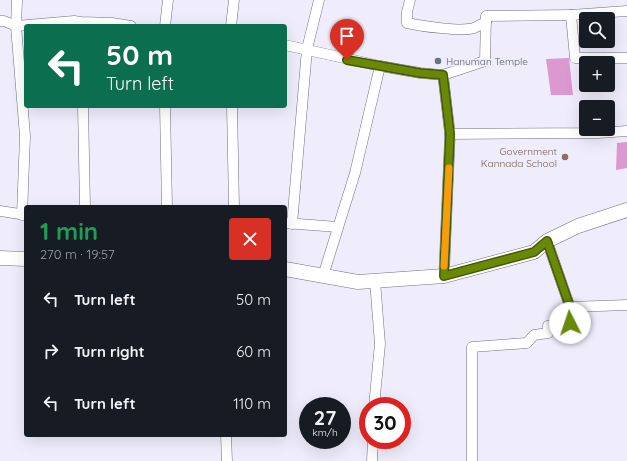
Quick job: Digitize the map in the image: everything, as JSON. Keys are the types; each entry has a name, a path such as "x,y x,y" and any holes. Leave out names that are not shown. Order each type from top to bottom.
{"street":[{"path":"17,0 16,26 25,136 24,205"},
{"path":"165,24 168,0"},
{"path":"232,24 234,0"},
{"path":"319,0 307,49 288,224 338,227"},
{"path":"410,0 407,12 407,23 429,27 463,29 473,28 486,22"},
{"path":"287,45 307,49 347,60 420,73 443,75 485,61 486,16 627,12"},
{"path":"571,14 575,58 627,58"},
{"path":"0,21 16,26 24,25"},
{"path":"39,24 74,21 81,24 118,24"},
{"path":"323,276 355,173 380,66"},
{"path":"443,75 450,134 444,276"},
{"path":"83,108 85,205"},
{"path":"165,108 167,205"},
{"path":"232,108 234,205"},
{"path":"450,134 598,133 627,131"},
{"path":"287,269 358,282 444,276 534,252 547,241 578,226 627,210"},
{"path":"0,211 24,215"},
{"path":"472,461 472,347 527,343 534,335 548,333 548,326 570,323 570,307 547,241"},
{"path":"0,258 24,258"},
{"path":"375,281 380,344 375,397"},
{"path":"570,307 627,305"},
{"path":"226,437 227,461"},
{"path":"372,461 373,449"}],"building":[{"path":"569,58 573,95 551,95 546,59"},
{"path":"627,142 627,168 616,170 617,143"}],"slow traffic":[{"path":"444,266 449,168"}],"place":[{"name":"Hanuman Temple","path":"438,61"},
{"name":"Government Kannada School","path":"565,157"}],"route":[{"path":"347,60 420,73 443,75 450,134 444,276 534,252 547,241 570,307 570,323"}]}
